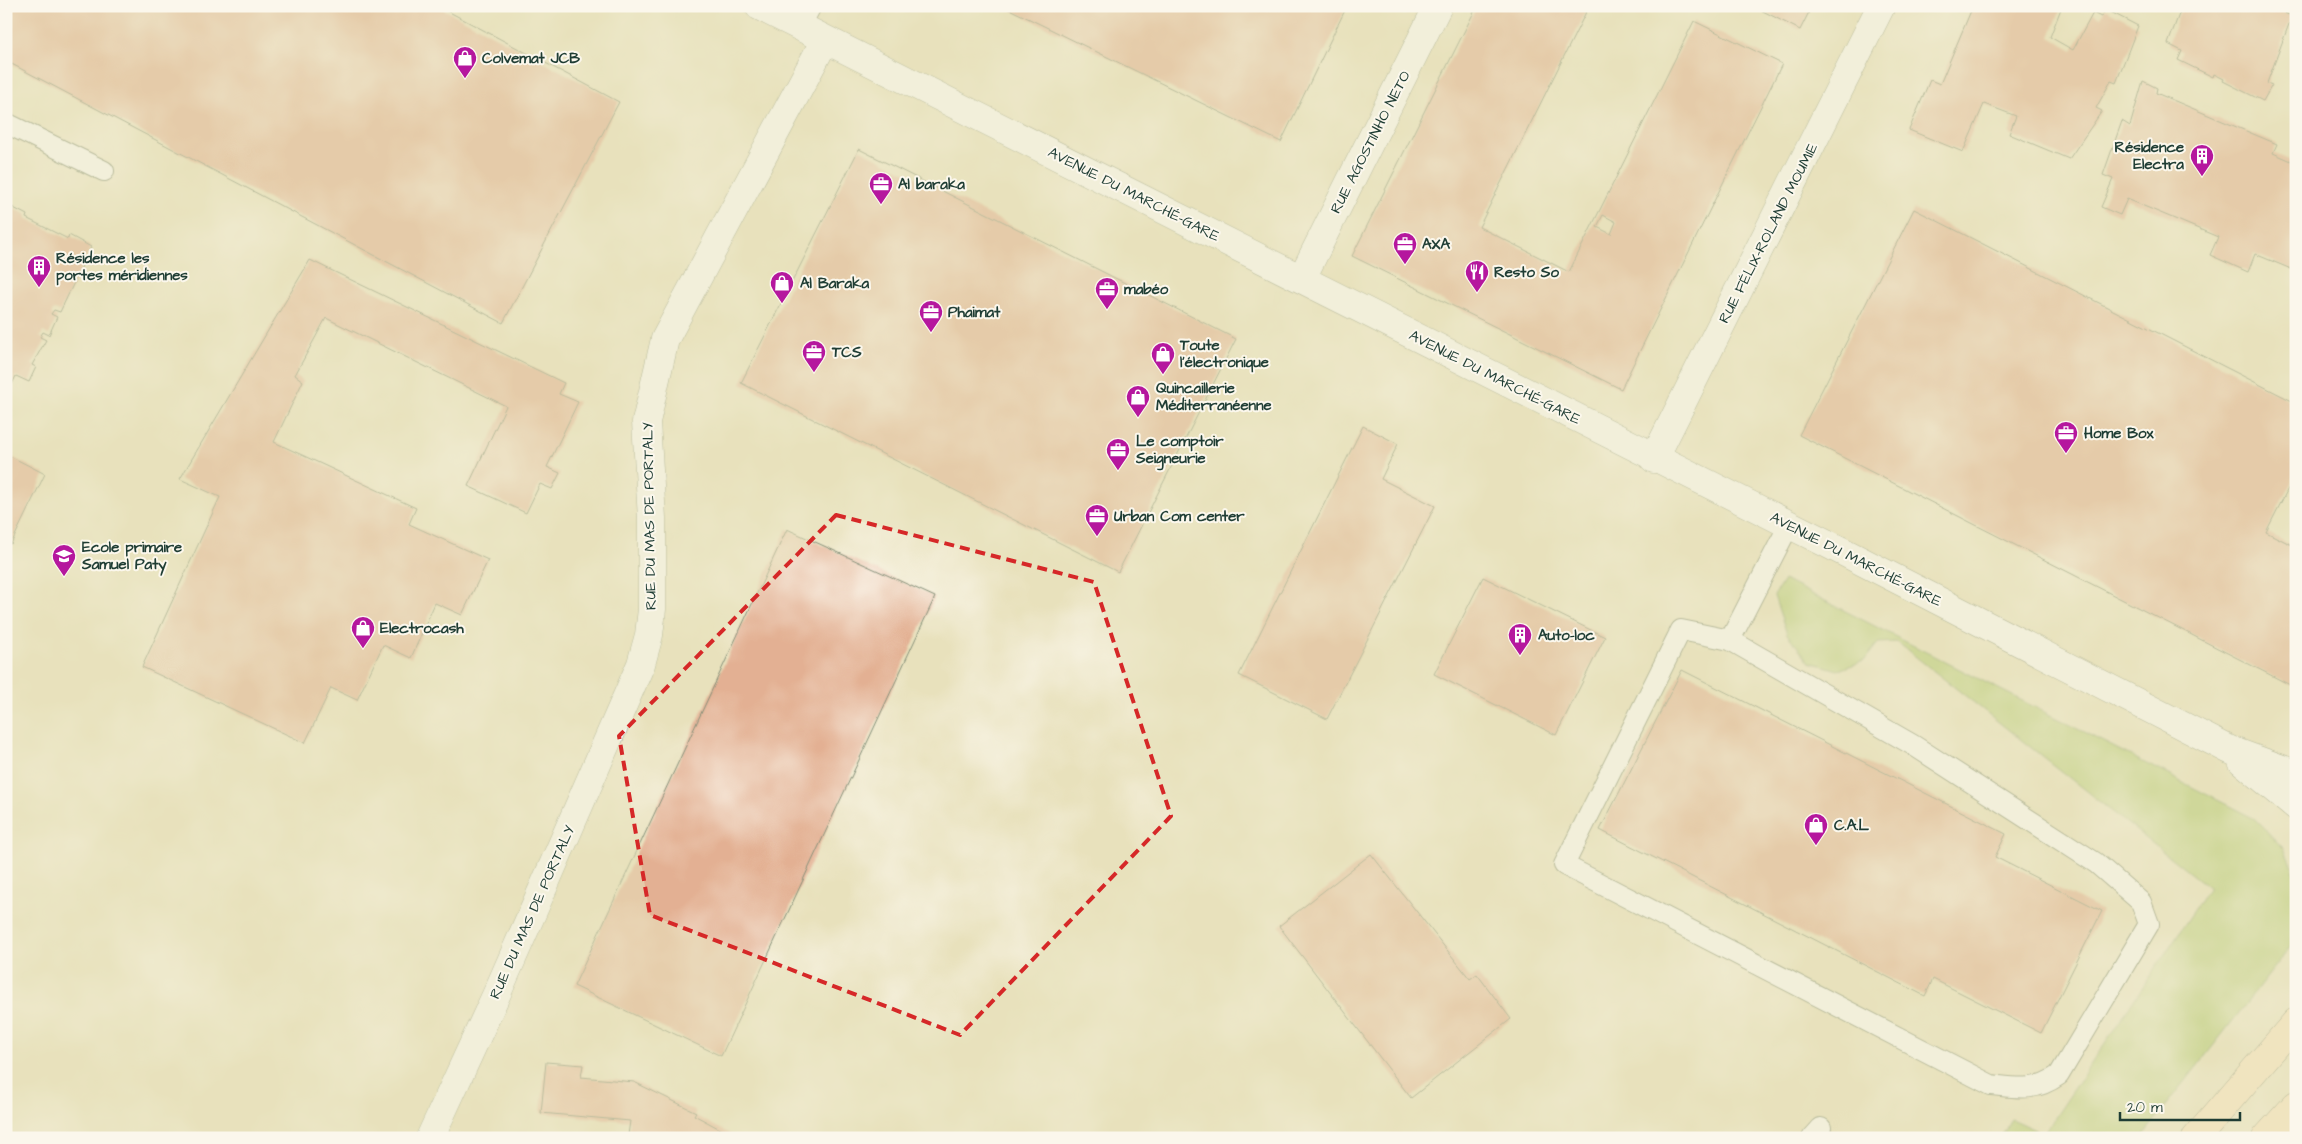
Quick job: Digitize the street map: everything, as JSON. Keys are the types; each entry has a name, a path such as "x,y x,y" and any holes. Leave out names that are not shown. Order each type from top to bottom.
{"main road":[{"path":"2196,1138 2296,1022"},
{"path":"2266,1138 2296,1105"}],"street":[{"name":"AVENUE DU MARCHÉ-GARE","path":"759,6 806,17 825,40 1302,278 2230,750 2296,774"},
{"name":"RUE AGOSTINHO NETO","path":"1302,278 1438,6"},
{"name":"RUE FÉLIX-ROLAND MOUMIE","path":"1654,458 1881,6"},
{"name":"RUE DU MAS DE PORTALY","path":"430,1138 498,991 641,664 649,635 652,609 652,518 646,422 665,339 825,40"},
{"name":"AVENUE DU MARCHÉ-GARE","path":"2230,750 2296,806"}],"lane":[{"path":"6,123 104,171"},
{"path":"1730,640 1789,525"},
{"path":"1681,630 1730,640 1913,745 2096,863 2142,902 2149,924 2059,1075 2046,1084 2023,1088 1990,1085 1564,865 1681,630"}],"highlighted area":[{"path":"836,515 1094,582 1171,816 960,1035 650,915 619,736"}],"green space":[{"path":"1784,580 2255,819 2284,849 2296,875 2296,940 2141,1138 1999,1138 2011,1119 2044,1134 2209,888 1897,642 1878,643 1864,661 1838,670 1810,662 1787,634 1774,596"}],"building":[{"path":"6,6 438,6 619,102 503,323 6,61"},
{"path":"1003,6 1347,6 1281,142"},
{"path":"1477,6 1589,6 1479,227 1569,272 1694,21 1782,64 1621,389 1352,256","holes":["1603,215 1616,222 1611,234 1597,227"]},
{"path":"1753,6 1812,6 1800,30"},
{"name":"Résidence Electra","path":"1973,6 2062,6 2050,37 2073,50 2093,13 2101,17 2105,9 2138,26 2116,83 2111,81 2096,108 2102,111 2069,159 2009,134 2016,116 1984,104 1963,152 1909,130 1930,80 1940,84"},
{"path":"2182,6 2286,6 2284,13 2292,16 2267,83 2272,85 2263,101 2223,81 2224,79 2214,74 2213,77 2178,60 2182,51 2168,44"},
{"name":"Résidence Electra","path":"2143,81 2157,88 2156,93 2277,144 2273,153 2296,163 2296,271 2255,254 2248,272 2210,255 2218,237 2127,199 2120,215 2101,207 2113,179 2103,175 2122,121 2130,126"},
{"path":"859,149 1236,339 1118,572 741,383"},
{"name":"Résidence les portes méridiennes","path":"6,204 27,215 26,218 68,239 69,235 91,247 60,312 54,310 51,314 57,317 49,335 43,332 40,337 46,340 32,365 36,367 29,382 16,376 12,384 6,381"},
{"name":"Home Box","path":"1914,209 2296,403 2296,473 2266,532 2296,547 2296,688 1799,435"},
{"path":"310,260 564,383 559,394 578,402 547,467 560,473 552,489 540,484 526,513 468,486 506,406 326,318 295,375 303,381 274,442 416,508 409,524 488,560 462,615 435,603 411,658 383,645 357,700 331,688 305,743 142,667 220,497 180,479"},
{"path":"1363,426 1398,444 1381,479 1435,506 1327,719 1239,675"},
{"path":"6,454 45,474 11,544 6,542"},
{"path":"787,529 935,597 721,1056 574,986"},
{"name":"Auto-loc","path":"1483,577 1605,637 1556,735 1434,674"},
{"name":"C.A.L","path":"1682,670 2006,834 1995,857 2102,911 2041,1033 1933,979 1925,996 1600,830"},
{"path":"1371,854 1470,979 1477,974 1511,1019 1411,1098 1279,926"},
{"path":"546,1062 583,1065 581,1077 634,1082 696,1112 694,1115 737,1138 634,1138 628,1135 630,1121 541,1113"}],"place":[{"name":"Colvemat JCB","path":"465,79"},
{"name":"Résidence Electra","path":"2202,177"},
{"name":"Al baraka","path":"881,205"},
{"name":"AXA","path":"1405,265"},
{"name":"Résidence les portes méridiennes","path":"39,288"},
{"name":"Resto So","path":"1477,293"},
{"name":"Al Baraka","path":"782,304"},
{"name":"mabéo","path":"1107,310"},
{"name":"Phaimat","path":"931,333"},
{"name":"TCS","path":"814,373"},
{"name":"Toute l'électronique","path":"1163,375"},
{"name":"Quincaillerie Méditerranéenne","path":"1138,418"},
{"name":"Home Box","path":"2066,454"},
{"name":"Le comptoir Seigneurie","path":"1118,471"},
{"name":"Urban Com center","path":"1097,537"},
{"name":"Ecole primaire Samuel Paty","path":"64,577"},
{"name":"Electrocash","path":"363,649"},
{"name":"Auto-loc","path":"1520,656"},
{"name":"C.A.L","path":"1816,846"}]}
